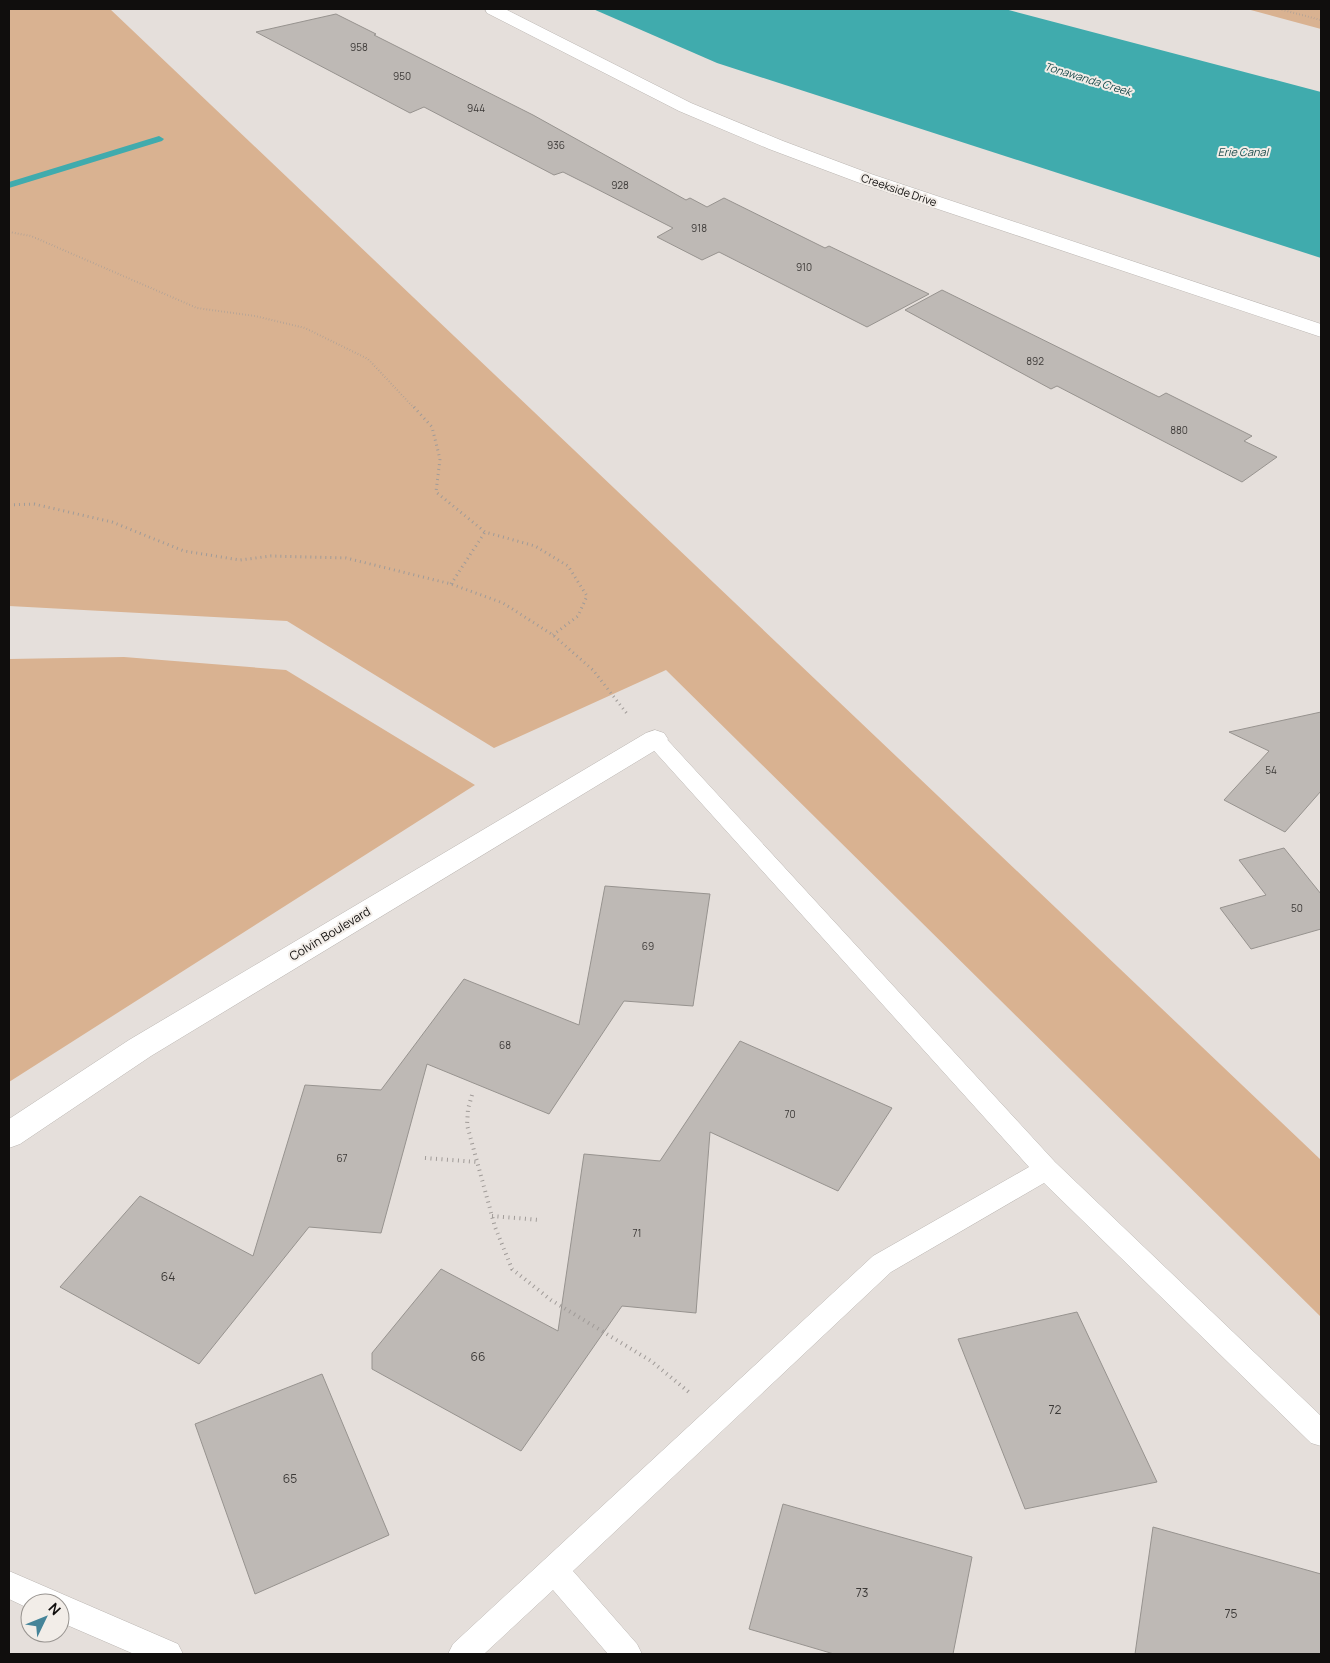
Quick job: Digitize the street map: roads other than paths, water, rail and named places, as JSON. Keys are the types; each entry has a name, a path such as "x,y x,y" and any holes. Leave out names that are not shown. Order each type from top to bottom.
{"street":[{"name":"Creekside Drive","path":"493,9 685,107 776,145 864,178 1321,332"},
{"name":"Colvin Boulevard","path":"9,1135 140,1048 655,739"}],"lane":[{"path":"655,739 1046,1169 1321,1434"},
{"path":"463,1654 882,1264 1046,1169"},
{"path":"554,1570 627,1654"},
{"path":"9,1586 25,1593"},
{"path":"70,1612 168,1654"}],"water":[{"name":"Erie Canal","path":"593,9 1005,9 1321,92 1321,258 717,63"}],"waterway":[{"path":"9,185 159,139"}],"water label":[{"name":"Tonawanda Creek","path":"1088,79"}]}
